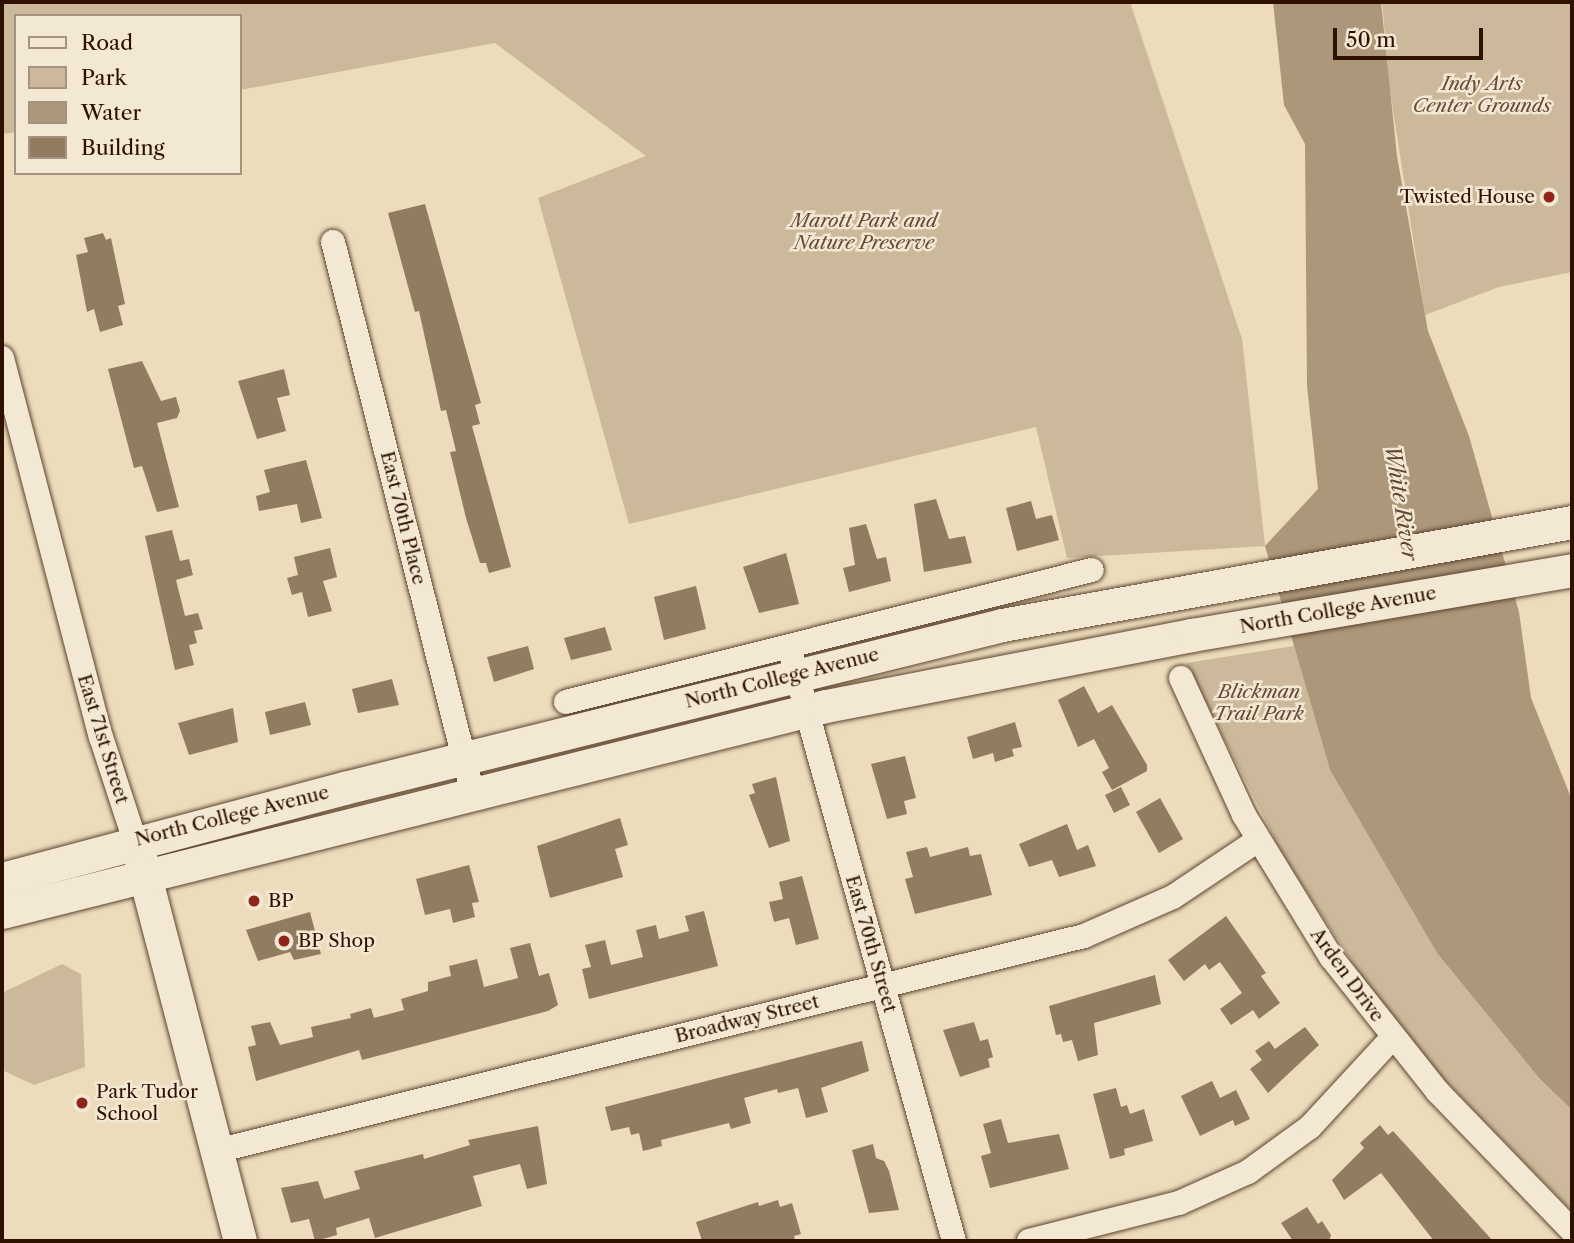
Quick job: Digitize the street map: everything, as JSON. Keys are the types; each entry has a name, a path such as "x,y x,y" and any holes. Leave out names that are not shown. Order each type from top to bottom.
{"main road":[{"name":"North College Avenue","path":"2,879 135,841 464,758 792,661 1572,522"},
{"name":"North College Avenue","path":"2,912 806,711 1192,635 1572,570"},
{"name":"East 71st Street","path":"135,841 147,875 240,1241"}],"street":[{"name":"East 70th Place","path":"333,242 473,794"},
{"name":"East 71st Street","path":"2,358 101,737 135,841"},
{"name":"North College Avenue","path":"566,702 792,661 1092,570"},
{"name":"East 70th Street","path":"792,661 954,1241"},
{"name":"Arden Drive","path":"1181,678 1214,756 1258,840 1331,957 1392,1038 1456,1112 1572,1231"},
{"name":"Broadway Street","path":"216,1151 882,986 1110,926 1181,892 1258,840"},
{"path":"1029,1241 1179,1203 1248,1172 1310,1127 1392,1038"}],"green space":[{"name":"Marott Park and Nature Preserve","path":"2,2 1130,2 1242,339 1265,546 1067,558 1036,427 629,524 538,198 646,156 495,43 242,90 242,14 14,14 14,132 2,134"},
{"name":"Indy Arts Center Grounds","path":"1382,2 1572,2 1572,272 1499,287 1425,315 1390,91"},
{"name":"Blickman Trail Park","path":"1294,646 1330,770 1437,953 1539,1078 1572,1110 1572,1211 1428,1063 1361,976 1282,853 1186,663"},
{"path":"62,964 81,974 85,1067 34,1085 2,1070 2,993"}],"water":[{"name":"White River","path":"1273,2 1381,2 1397,156 1428,331 1469,436 1519,612 1531,698 1572,800 1572,1110 1539,1078 1437,953 1330,770 1265,546 1318,489 1307,386 1305,144 1284,105"}],"building":[{"path":"425,204 481,403 475,405 480,424 472,426 511,567 489,573 486,563 480,563 466,518 450,452 456,451 446,410 441,411 419,311 415,312 388,213"},
{"path":"103,233 106,240 111,238 125,304 118,306 123,325 100,332 94,309 87,312 76,255 88,252 84,238"},
{"path":"142,361 161,401 176,397 180,411 177,418 157,423 179,507 157,512 142,466 134,468 108,369"},
{"path":"284,369 290,395 277,398 286,431 257,439 238,381"},
{"path":"306,460 322,518 301,523 297,504 259,511 256,496 270,492 264,470"},
{"path":"936,499 949,539 965,536 972,563 924,572 914,504"},
{"path":"1031,501 1036,519 1052,515 1059,540 1017,551 1006,508"},
{"path":"866,524 877,559 886,557 891,581 849,592 843,568 855,565 849,528"},
{"path":"172,530 180,561 189,559 193,575 176,580 185,616 198,613 203,629 194,631 197,643 189,645 194,665 175,670 145,536"},
{"path":"330,548 337,577 323,581 332,611 308,617 302,592 292,595 287,578 298,575 294,557"},
{"path":"786,553 799,604 759,613 743,567"},
{"path":"696,586 706,629 664,640 654,597"},
{"path":"605,627 612,650 571,660 564,638"},
{"path":"528,646 534,669 494,682 487,657"},
{"path":"392,679 399,705 358,713 352,689"},
{"path":"1084,686 1098,713 1112,705 1147,765 1147,771 1112,790 1102,772 1109,768 1094,739 1078,747 1058,700"},
{"path":"305,702 311,725 270,735 265,712"},
{"path":"233,708 238,742 189,755 178,723"},
{"path":"1015,722 1022,747 1012,749 1014,756 995,762 993,753 973,759 967,737"},
{"path":"905,756 916,798 904,801 907,814 887,819 871,764"},
{"path":"776,777 790,841 769,848 749,795 755,793 752,784"},
{"path":"1121,787 1130,805 1114,813 1105,795"},
{"path":"1160,798 1183,839 1159,853 1136,812"},
{"path":"620,818 628,845 615,849 623,877 550,898 537,846"},
{"path":"1067,824 1077,850 1088,845 1096,866 1059,877 1052,860 1029,867 1019,844"},
{"path":"927,847 930,857 968,847 970,856 981,854 992,895 915,914 905,879 913,877 906,852"},
{"path":"469,865 479,902 472,903 475,917 453,923 450,909 425,915 416,879"},
{"path":"802,876 819,939 796,945 789,918 774,922 769,902 783,899 779,882"},
{"path":"704,911 718,966 589,999 582,969 591,967 585,945 605,940 611,965 643,957 636,930 656,925 659,939 689,931 685,916"},
{"name":"BP Shop","path":"310,912 321,954 294,960 290,952 258,961 246,930"},
{"path":"1226,916 1266,973 1261,976 1280,1003 1259,1019 1253,1010 1231,1025 1220,1009 1242,993 1220,962 1209,970 1205,964 1184,981 1168,960"},
{"path":"530,943 539,976 549,973 558,1005 548,1011 362,1060 359,1050 256,1081 248,1047 256,1045 251,1026 270,1022 280,1045 313,1037 311,1027 351,1018 350,1014 371,1008 374,1018 404,1010 401,999 428,991 428,982 451,976 449,966 477,959 484,987 518,978 510,948"},
{"path":"1155,975 1161,1004 1094,1023 1098,1055 1078,1061 1072,1040 1063,1042 1061,1034 1056,1035 1049,1006"},
{"path":"974,1022 980,1041 988,1039 993,1057 988,1059 990,1067 960,1077 943,1030"},
{"path":"1305,1027 1319,1045 1268,1093 1250,1069 1262,1060 1255,1051 1269,1041 1275,1049"},
{"path":"862,1041 869,1071 821,1088 828,1112 806,1118 798,1088 778,1093 777,1089 744,1098 751,1123 731,1129 729,1123 661,1140 662,1146 643,1151 639,1133 631,1135 629,1127 611,1131 605,1107"},
{"path":"1212,1081 1220,1098 1236,1090 1250,1119 1235,1126 1233,1120 1200,1136 1181,1096"},
{"path":"1116,1088 1121,1107 1127,1105 1130,1114 1144,1109 1153,1141 1124,1149 1125,1155 1110,1159 1093,1094"},
{"path":"1001,1119 1008,1143 1059,1134 1069,1169 990,1188 981,1156 991,1153 983,1124"},
{"path":"1380,1125 1388,1135 1393,1131 1493,1241 1434,1241 1381,1173 1344,1200 1332,1180 1364,1148 1360,1143"},
{"path":"538,1126 547,1184 527,1189 520,1164 473,1176 482,1206 375,1238 369,1218 336,1228 337,1235 315,1241 309,1219 291,1223 281,1188 318,1181 324,1199 360,1189 354,1171 423,1154 424,1159 470,1145 468,1140"},
{"path":"873,1144 876,1158 884,1161 889,1171 899,1210 869,1213 852,1150"},
{"path":"778,1200 780,1207 792,1203 801,1234 794,1236 795,1241 702,1241 696,1222 758,1202 759,1206"},
{"path":"1307,1207 1318,1224 1322,1221 1331,1235 1329,1241 1293,1241 1281,1223"}],"place":[{"name":"Twisted House","path":"1549,197"},
{"name":"BP","path":"254,901"},
{"name":"BP Shop","path":"284,941"},
{"name":"Park Tudor School","path":"82,1103"}]}
